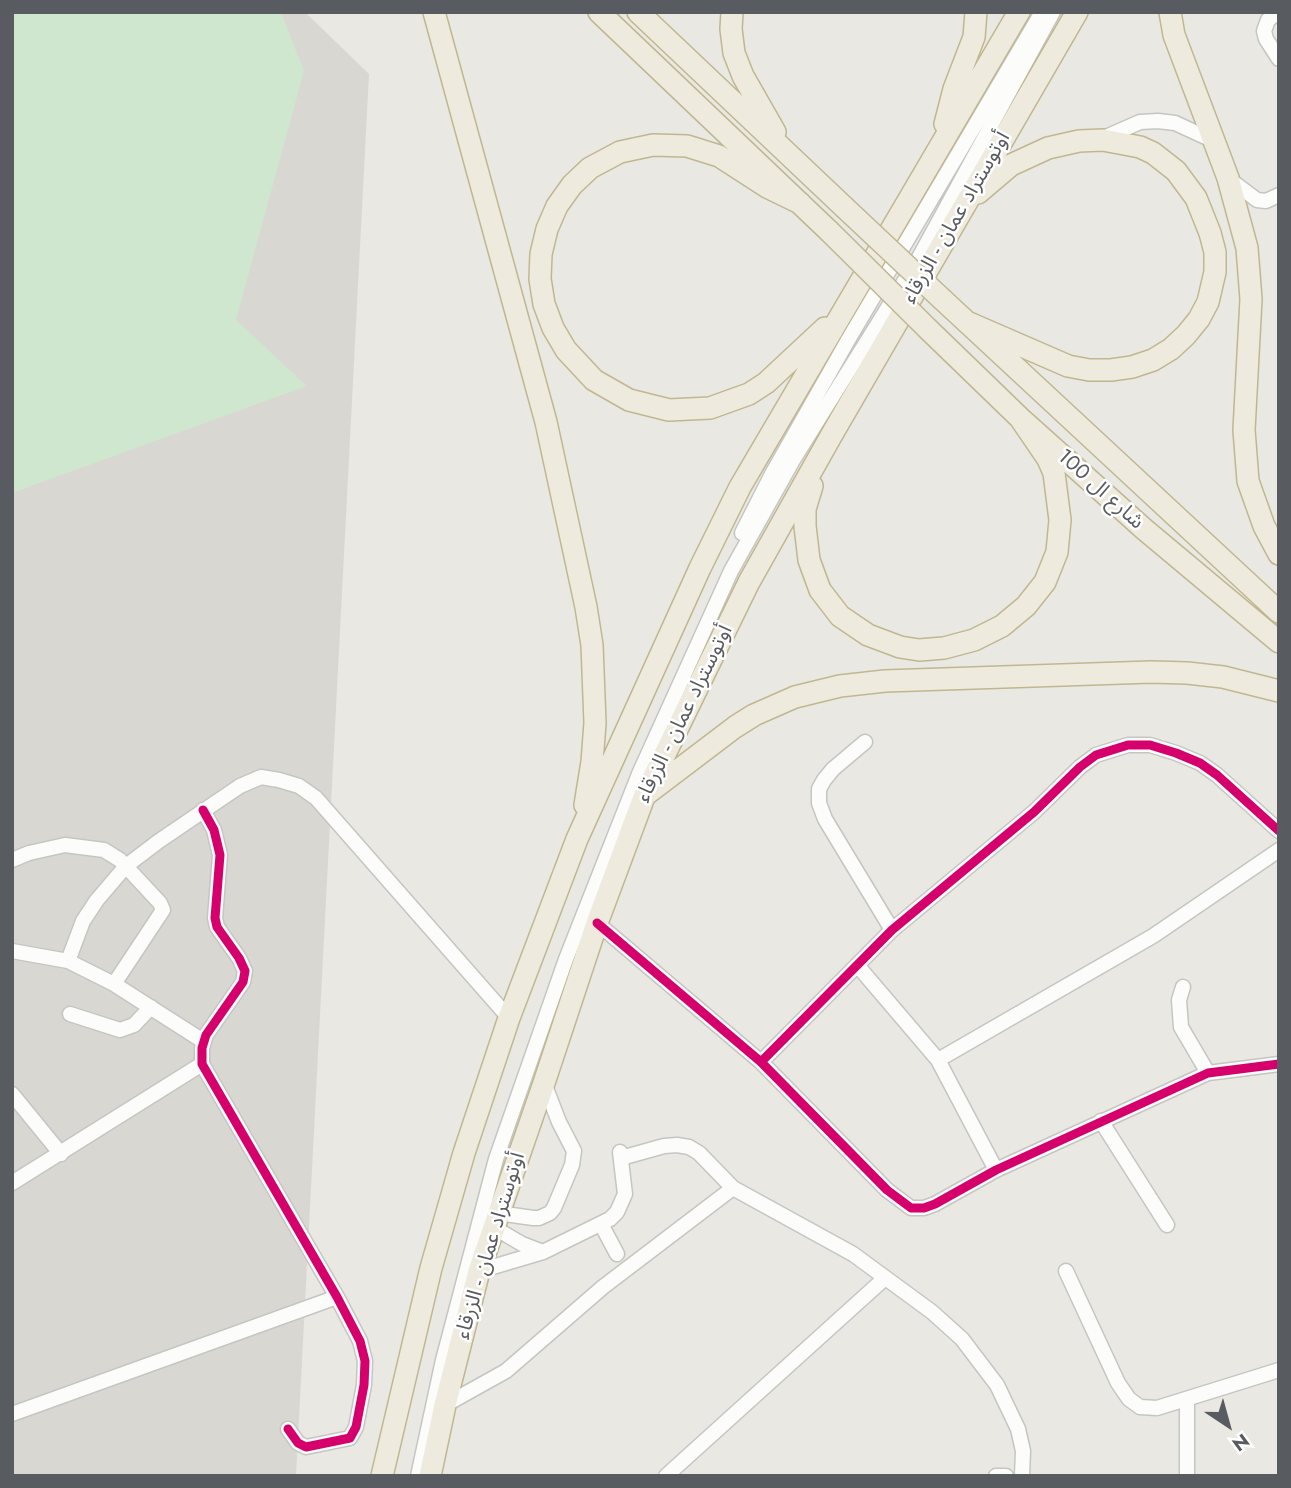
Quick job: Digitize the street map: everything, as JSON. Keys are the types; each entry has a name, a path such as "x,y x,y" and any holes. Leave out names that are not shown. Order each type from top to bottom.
{"highway":[{"path":"434,12 543,409 586,607 593,658 595,723 588,788 577,839"},
{"name":"شارع ال 100","path":"599,12 829,230 1020,418 1144,529 1279,642"},
{"name":"شارع ال 100","path":"638,12 790,158 1279,612"},
{"path":"732,12 734,53 743,76 790,158"},
{"path":"942,143 949,107 974,37 976,12"},
{"name":"أوتوستراد عمان - الزرقاء","path":"382,1476 431,1268 464,1153 509,1018 577,839 719,527 840,315 1019,12"},
{"name":"أوتوستراد عمان - الزرقاء","path":"430,1476 479,1271 597,923 644,797 749,582 1077,12"},
{"path":"1170,12 1174,34 1228,178 1247,248 1251,299 1244,430 1248,481 1264,526 1279,554"},
{"path":"962,209 1011,164 1048,148 1079,141 1126,142 1153,153 1176,171 1196,198 1204,215 1214,252 1215,272 1208,302 1199,319 1171,349 1153,360 1132,367 1089,370 1068,366 969,323"},
{"path":"800,203 767,187 719,156 687,146 653,145 620,152 590,168 572,185 557,206 547,229 541,254 540,279 544,304 553,328 566,350 594,380 629,400 669,410 710,408 749,394 782,370 840,315"},
{"path":"831,436 805,509 809,560 820,590 840,616 869,635 900,647 919,650 944,648 974,640 1002,626 1026,606 1052,568 1059,536 1058,488 1048,459 1020,418"},
{"path":"644,797 754,715 795,696 840,686 885,681 1151,672 1223,677 1279,691"}],"street":[{"path":"410,1476 436,1356 490,1156 632,771 772,474 1042,12"},
{"path":"418,1476 443,1360 496,1159 566,959 639,774 731,571 793,460 917,261 1053,12"},
{"path":"1278,12 1268,20 1264,31 1279,59"},
{"path":"1096,141 1140,122 1157,121 1175,123 1212,140"},
{"path":"1228,178 1257,200 1266,201 1279,195"},
{"path":"865,742 824,780 819,789 819,803 825,819 892,930"},
{"path":"761,1062 892,930 1034,812 1096,755 1128,745 1150,745 1200,763 1279,831"},
{"path":"68,961 83,921 126,866 240,786 261,777 279,779 299,786 316,798 509,1018"},
{"path":"203,810 214,830 220,855 215,918 217,928 244,965 245,971 243,982 211,1025 203,1041 202,1064 337,1297 360,1340 365,1361 364,1385 356,1427 351,1438 306,1447 298,1443 288,1429"},
{"path":"12,860 29,853 65,845 104,850 126,866 160,903 163,910 114,984"},
{"path":"938,1060 1153,936 1279,850"},
{"path":"597,923 761,1062 887,1190 911,1208 925,1208 935,1204 996,1170 1208,1073 1279,1064"},
{"path":"12,950 68,961 114,984 203,1041"},
{"path":"858,965 938,1060 996,1170"},
{"path":"1183,987 1179,1000 1181,1027 1208,1073"},
{"path":"70,1014 120,1030 134,1025 150,1007"},
{"path":"12,1183 202,1064"},
{"path":"496,1220 545,1216 554,1208 572,1165 574,1151 544,1083"},
{"path":"12,1094 61,1154"},
{"path":"1101,1121 1167,1225"},
{"path":"479,1271 543,1252 601,1224 617,1212 625,1194 620,1155 664,1146 689,1147 699,1153 733,1188 853,1254 948,1325 987,1369 1006,1401 1018,1429 1023,1451 1022,1476"},
{"path":"445,1405 506,1371 603,1287 733,1188"},
{"path":"496,1220 522,1244 543,1252"},
{"path":"601,1224 617,1254"},
{"path":"1066,1271 1118,1383 1129,1399 1140,1407 1157,1408 1279,1370"},
{"path":"666,1476 885,1278"},
{"path":"12,1414 337,1297"},
{"path":"1186,1400 1187,1476"},
{"path":"996,1476 1006,1476"}],"shaded area":[{"path":"12,12 305,12 369,74 296,1476 12,1476"}],"green space":[{"path":"12,12 281,12 304,71 236,320 307,386 12,493"}],"cycle path":[{"path":"761,1062 892,930 1034,812 1096,755 1128,745 1150,745 1176,753 1200,763 1217,775 1279,831"},
{"path":"203,810 214,830 220,855 215,918 217,927 245,971 243,982 206,1035 202,1048 202,1064 337,1297 360,1341 365,1361 364,1385 356,1427 350,1438 306,1447 298,1443 288,1429"},
{"path":"597,923 761,1062 887,1190 911,1208 924,1208 935,1204 996,1170 1208,1073 1279,1064"}]}
